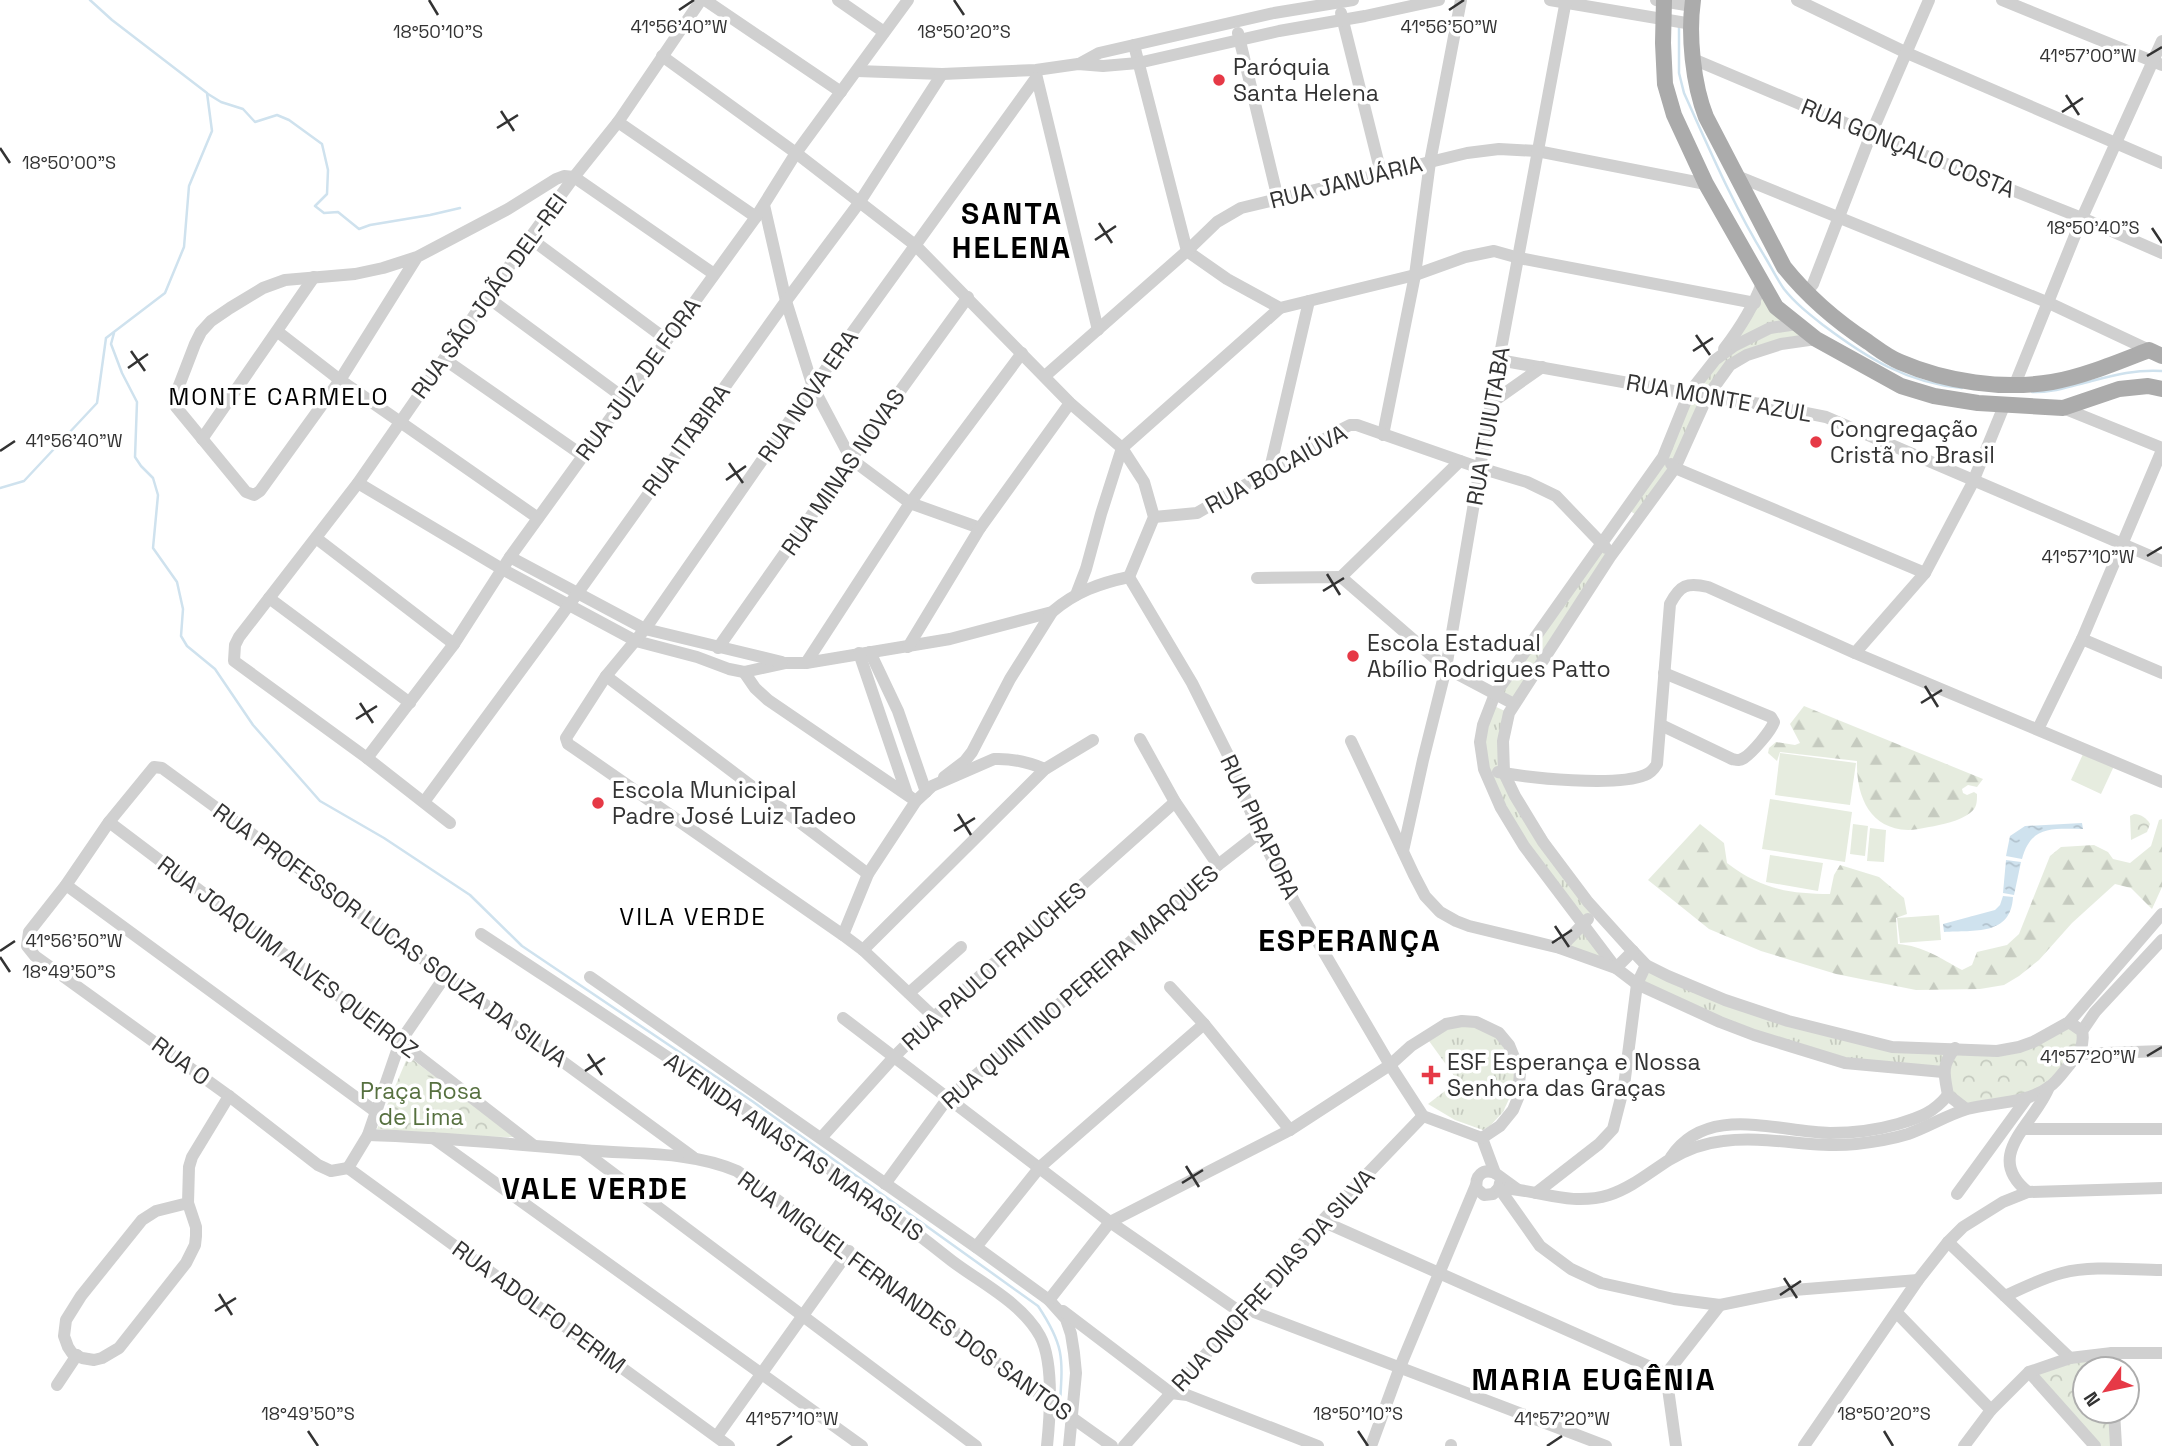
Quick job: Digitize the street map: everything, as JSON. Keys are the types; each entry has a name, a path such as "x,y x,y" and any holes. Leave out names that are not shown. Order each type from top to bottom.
{"main road":[{"path":"1661,0 1665,84 1674,115 1706,184 1776,307 1816,339 1901,386 1934,396 2004,405 2063,408 2119,389 2148,386 2162,389"},
{"path":"1693,3 1693,59 1698,98 1706,117 1784,267 1806,293 1830,314 1897,361 1962,381 2015,384 2055,382 2156,353"}],"street":[{"name":"RUA SÃO JOÃO DEL-REI","path":"367,758 234,661 235,645 358,483 487,297 573,177 618,122 703,0"},
{"path":"703,0 841,92"},
{"path":"838,0 884,32"},
{"name":"RUA JUIZ DE FORA","path":"367,758 454,644 510,557 756,218 796,153 908,0"},
{"path":"857,71 1036,74 1079,64 1100,53 1236,22 1272,6 1353,0"},
{"path":"1079,64 1103,66 1138,63 1439,0"},
{"path":"1383,435 1415,275 1430,162 1461,0"},
{"path":"1550,0 1692,24"},
{"path":"1661,0 1693,3"},
{"path":"1797,0 1907,52 2162,163"},
{"path":"1806,293 1813,284 1871,134 1928,0"},
{"path":"2002,0 2157,63"},
{"name":"RUA ITUIUTABA","path":"1403,851 1446,668 1536,151 1566,1"},
{"path":"1338,3 1381,173"},
{"path":"1236,22 1278,199"},
{"path":"2015,384 2082,218 2157,63 2162,41"},
{"path":"1134,45 1187,251 1227,279 1280,309"},
{"path":"358,483 502,569 636,641 744,672 786,663 806,663 950,639 1052,612 1099,583 1129,577 1154,517 1144,482 1122,449 1070,402 915,245 796,153 662,56"},
{"name":"RUA GONÇALO COSTA","path":"1693,59 2162,253"},
{"name":"RUA ITABIRA","path":"424,802 859,203 942,74"},
{"path":"1036,74 1098,330"},
{"name":"RUA NOVA ERA","path":"843,935 568,744 566,734 606,676 645,629 1036,74"},
{"path":"618,122 756,218"},
{"name":"RUA JANUÁRIA","path":"1045,376 1217,222 1241,208 1467,153 1499,149 1536,151 1706,184"},
{"path":"417,257 340,380 260,491 254,495 246,492 176,407 175,396 201,332 230,307 263,288 285,280 355,274 417,257 564,176 573,177 714,274"},
{"path":"1738,176 2049,303 2156,353"},
{"path":"764,205 786,301 813,387 851,459 910,503 980,528"},
{"path":"531,239 667,340"},
{"path":"1076,595 1122,449 1280,309 1415,275 1465,257 1494,251 1755,303"},
{"path":"202,439 314,277"},
{"path":"1762,283 1755,303 1740,328 1689,393 1663,457 1495,694 1483,725 1480,742 1484,769 1501,808 1524,846 1616,968 1637,984 1754,1035 1845,1063 1943,1072"},
{"path":"487,297 624,398"},
{"name":"RUA MINAS NOVAS","path":"718,648 968,298"},
{"path":"1269,473 1309,301"},
{"path":"1715,360 1734,346 1770,328 1797,324"},
{"path":"278,332 340,380 538,518"},
{"path":"1816,339 1781,344 1747,355 1730,365 1707,397 1675,468 1613,554 1509,713 1503,741 1504,773 1515,796 1543,842 1597,912 1646,965 1725,1000 1788,1021 1892,1047 1997,1051 2033,1042 2069,1022 2162,914"},
{"path":"806,663 910,503 1022,353"},
{"path":"444,359 583,455"},
{"name":"RUA MONTE AZUL","path":"1499,360 1826,417 2162,561"},
{"path":"1491,403 1542,367"},
{"path":"908,647 980,528 1070,402"},
{"path":"1855,653 1925,573 1974,481 2004,405"},
{"path":"2038,729 2082,639 2162,449 2063,408"},
{"name":"RUA BOCAIÚVA","path":"1154,517 1197,513 1350,425 1357,425 1527,482 1556,496 1613,554"},
{"path":"1663,457 1675,468 1925,573"},
{"path":"1340,577 1460,461"},
{"path":"316,538 454,644"},
{"path":"510,557 645,629 786,663"},
{"name":"RUA PIRAPORA","path":"1129,577 1192,683 1231,761 1259,832 1318,945 1423,1116"},
{"path":"1256,578 1340,577 1446,668 1514,704"},
{"path":"1484,769 1565,780 1619,780 1652,771 1657,764 1670,604 1675,595 1687,585 1708,587 1855,653 2162,782"},
{"path":"269,597 410,703"},
{"path":"934,1017 863,950 843,935 868,874 920,793 965,761 972,752 1010,679 1052,612"},
{"path":"2082,639 2162,673"},
{"path":"864,652 920,793"},
{"path":"864,652 898,711 920,793"},
{"path":"744,672 768,700 920,793"},
{"path":"1661,726 1738,760 1746,757 1774,725 1771,717 1664,673"},
{"path":"606,676 868,874"},
{"path":"1140,739 1175,802 1218,865"},
{"path":"863,950 1045,769 1093,740"},
{"path":"1351,740 1425,896 1440,912 1469,926 1560,948 1616,968"},
{"path":"367,758 450,823"},
{"path":"920,793 994,759 1028,762 1045,769"},
{"name":"RUA PROFESSOR LUCAS SOUZA DA SILVA","path":"109,822 154,767 162,768 693,1157"},
{"name":"RUA PAULO FRAUCHES","path":"821,1138 934,1017 1175,802"},
{"path":"109,822 66,885 376,1112"},
{"name":"RUA JOAQUIM ALVES QUEIROZ","path":"109,822 533,1145"},
{"name":"RUA QUINTINO PEREIRA MARQUES","path":"885,1184 948,1098 1023,1037 1259,832"},
{"name":"RUA O","path":"66,885 29,932 27,946 36,956 229,1096 318,1165 331,1171 348,1168"},
{"path":"1560,948 1582,923 1597,912"},
{"name":"AVENIDA ANASTAS MARASLIS","path":"481,934 777,1132 886,1209 1023,1312 1041,1338 1046,1354 1050,1403 1047,1446"},
{"path":"2082,1031 2095,1012 2162,940"},
{"path":"909,993 961,947"},
{"path":"1616,968 1633,951"},
{"path":"1536,1193 1600,1144 1613,1129 1624,1086 1637,984 1646,965"},
{"path":"348,1168 368,1135 400,1042 446,975"},
{"name":"AVENIDA ANASTAS MARASLIS","path":"590,977 1048,1300 1066,1320 1072,1334 1076,1373 1069,1446"},
{"path":"1170,987 1204,1024 1290,1130"},
{"path":"1720,1022 1725,1000"},
{"path":"843,1018 1110,1222 1245,1311 1401,1367 1606,1446"},
{"path":"1318,1446 1187,1395 1171,1393 1048,1300 1110,1222 1290,1130 1390,1065 1411,1046 1446,1024 1476,1022 1499,1033 1509,1045 1520,1072 1518,1098 1513,1111 1500,1126 1482,1139"},
{"path":"2028,1192 2015,1178 2008,1161 2012,1148 2045,1098 2049,1087 2078,1054 2084,1041 2082,1031 2069,1022"},
{"path":"976,1247 1040,1167 1204,1024"},
{"path":"1955,1048 1947,1058 1943,1072 1948,1095 1966,1109"},
{"path":"2078,1054 2162,1051"},
{"path":"1489,1184 1574,1200 1602,1197 1639,1180 1681,1153 1706,1143 1761,1139 1859,1144 1908,1134 1966,1109 2026,1098 2049,1087"},
{"path":"1668,1160 1688,1138 1715,1127 1753,1125 1828,1133 1869,1130 1890,1126 1936,1110 1948,1095"},
{"path":"188,1203 156,1211 142,1220 81,1296 66,1320 64,1336 68,1347 77,1355 94,1360 119,1348 186,1263 197,1237 188,1203 189,1167 192,1157 229,1096"},
{"path":"1956,1194 2026,1098"},
{"path":"1423,1116 1482,1139 1485,1144 1489,1184 1511,1203 1540,1246 1571,1269 1601,1283 1674,1299 1720,1305 1794,1290 1918,1280"},
{"name":"RUA ONOFRE DIAS DA SILVA","path":"1124,1446 1322,1221 1423,1116"},
{"path":"2023,1129 2162,1129"},
{"path":"368,1135 431,1136 693,1157"},
{"path":"431,1136 862,1446"},
{"path":"582,1150 976,1446"},
{"name":"RUA MIGUEL FERNANDES DOS SANTOS","path":"693,1157 737,1171 1112,1446"},
{"name":"RUA ADOLFO PERIM","path":"348,1168 729,1446"},
{"path":"1371,1446 1468,1203 1489,1184"},
{"path":"1804,1446 1918,1280 1963,1227 2003,1202 2028,1192 2162,1188"},
{"path":"1322,1221 1666,1374"},
{"path":"1948,1242 2070,1358"},
{"path":"717,1436 849,1251"},
{"path":"2005,1296 2064,1272 2162,1270"},
{"path":"1676,1446 1666,1374 1720,1305"},
{"path":"1897,1313 1991,1410"},
{"path":"1964,1446 1991,1410 2029,1372 2070,1358 2112,1353 2162,1353"},
{"path":"57,1385 77,1355"},
{"path":"2029,1372 2095,1446"},
{"path":"2115,1425 2116,1446"}],"green space":[{"path":"1762,283 1816,339 1747,355 1710,391 1693,387 1723,351"},
{"path":"1689,393 1707,397 1675,468 1639,517 1626,508 1663,457"},
{"path":"1602,544 1613,554 1514,704 1495,694"},
{"path":"1490,704 1509,713 1504,773 1597,912 1583,923 1616,968 1560,948 1582,923 1524,846 1484,769 1483,725"},
{"path":"1804,706 1983,779 1977,787 1968,785 1962,789 1967,795 1974,792 1977,794 1974,809 1945,824 1911,830 1895,828 1874,817 1862,798 1857,761 1780,752 1777,761 1768,753 1769,748 1776,742 1795,745 1800,743 1790,724"},
{"path":"2084,752 2114,766 2101,794 2071,780"},
{"path":"1780,753 1856,763 1850,805 1775,795"},
{"path":"1770,799 1852,812 1845,862 1762,849"},
{"path":"2134,814 2143,817 2150,824 2147,832 2131,840 2130,816"},
{"path":"2162,819 2162,887 2152,909 2131,888 2115,884 2072,923 2039,960 2019,976 2004,985 1980,989 1916,990 1836,974 1761,951 1709,929 1648,880 1700,824 1724,843 1727,863 1752,879 1776,888 1801,893 1830,894 1834,875 1840,865 1879,877 1904,898 1907,914 1896,918 1898,944 1923,950 1962,970 1972,965 1977,952 2007,945 2019,934 2050,856 2061,847 2094,845 2108,852 2113,859 2130,863 2151,846 2159,820"},
{"path":"1853,824 1868,826 1865,856 1850,854"},
{"path":"1870,828 1886,830 1884,862 1867,861"},
{"path":"1770,855 1823,863 1818,891 1766,882"},
{"path":"1939,915 1941,940 1900,943 1897,918"},
{"path":"1646,965 1725,1000 1892,1047 1955,1048 1943,1072 1845,1063 1791,1045 1637,984"},
{"path":"2069,1022 2083,1041 2049,1087 1966,1109 1948,1095 1947,1058 1955,1048 1997,1051"},
{"path":"1474,1025 1497,1036 1513,1063 1515,1086 1503,1112 1483,1130 1455,1120 1428,1104 1458,1081 1429,1041 1447,1027"},
{"name":"Praça Rosa de Lima","path":"408,1056 515,1137 431,1136 377,1129"},
{"path":"425,1074 439,1085 423,1108 408,1097"},
{"path":"2071,1362 2071,1419 2029,1372"},
{"path":"2076,1425 2115,1425 2116,1446 2095,1446"}],"water":[{"path":"2082,823 2083,829 2045,831 2037,835 2026,848 2022,859 2006,856 2010,836 2025,826"},
{"path":"2006,860 2021,862 2014,895 2003,893"},
{"path":"2003,896 2013,897 2011,910 2006,919 1998,925 1978,930 1944,932 1943,924 1995,910"}],"waterway":[{"path":"0,488 24,481 97,403 106,338 165,293 184,247 189,186 212,131 207,93 90,0"},
{"path":"1679,26 1679,73 1684,93 1732,197 1784,289 1797,304 1823,325 1888,367 1923,381 1962,388"},
{"path":"208,94 221,102 243,109 255,122 277,115 289,120 322,144 328,170 327,194 315,206 324,213 338,212 359,229 460,208"},
{"path":"114,333 111,344 137,402 135,457 153,478 158,495 153,548 177,582 183,609 181,636 187,646 215,669 253,725 320,801 384,838 470,895 522,946 752,1101 1038,1306 1053,1331 1060,1352 1060,1403"},
{"path":"2032,392 2056,390 2131,372 2162,371"}],"place":[{"name":"Paróquia Santa Helena","path":"1219,80"},
{"name":"Congregação Cristã no Brasil","path":"1816,442"},
{"name":"Escola Estadual Abílio Rodrigues Patto","path":"1353,656"},
{"name":"Escola Municipal Padre José Luiz Tadeo","path":"598,803"},
{"name":"ESF Esperança e Nossa Senhora das Graças","path":"1431,1075"}],"district":[{"name":"SANTA HELENA","path":"1012,231"},
{"name":"MONTE CARMELO","path":"279,397"},
{"name":"VILA VERDE","path":"693,917"},
{"name":"ESPERANÇA","path":"1350,941"},
{"name":"VALE VERDE","path":"595,1189"},
{"name":"MARIA EUGÊNIA","path":"1594,1380"}]}
